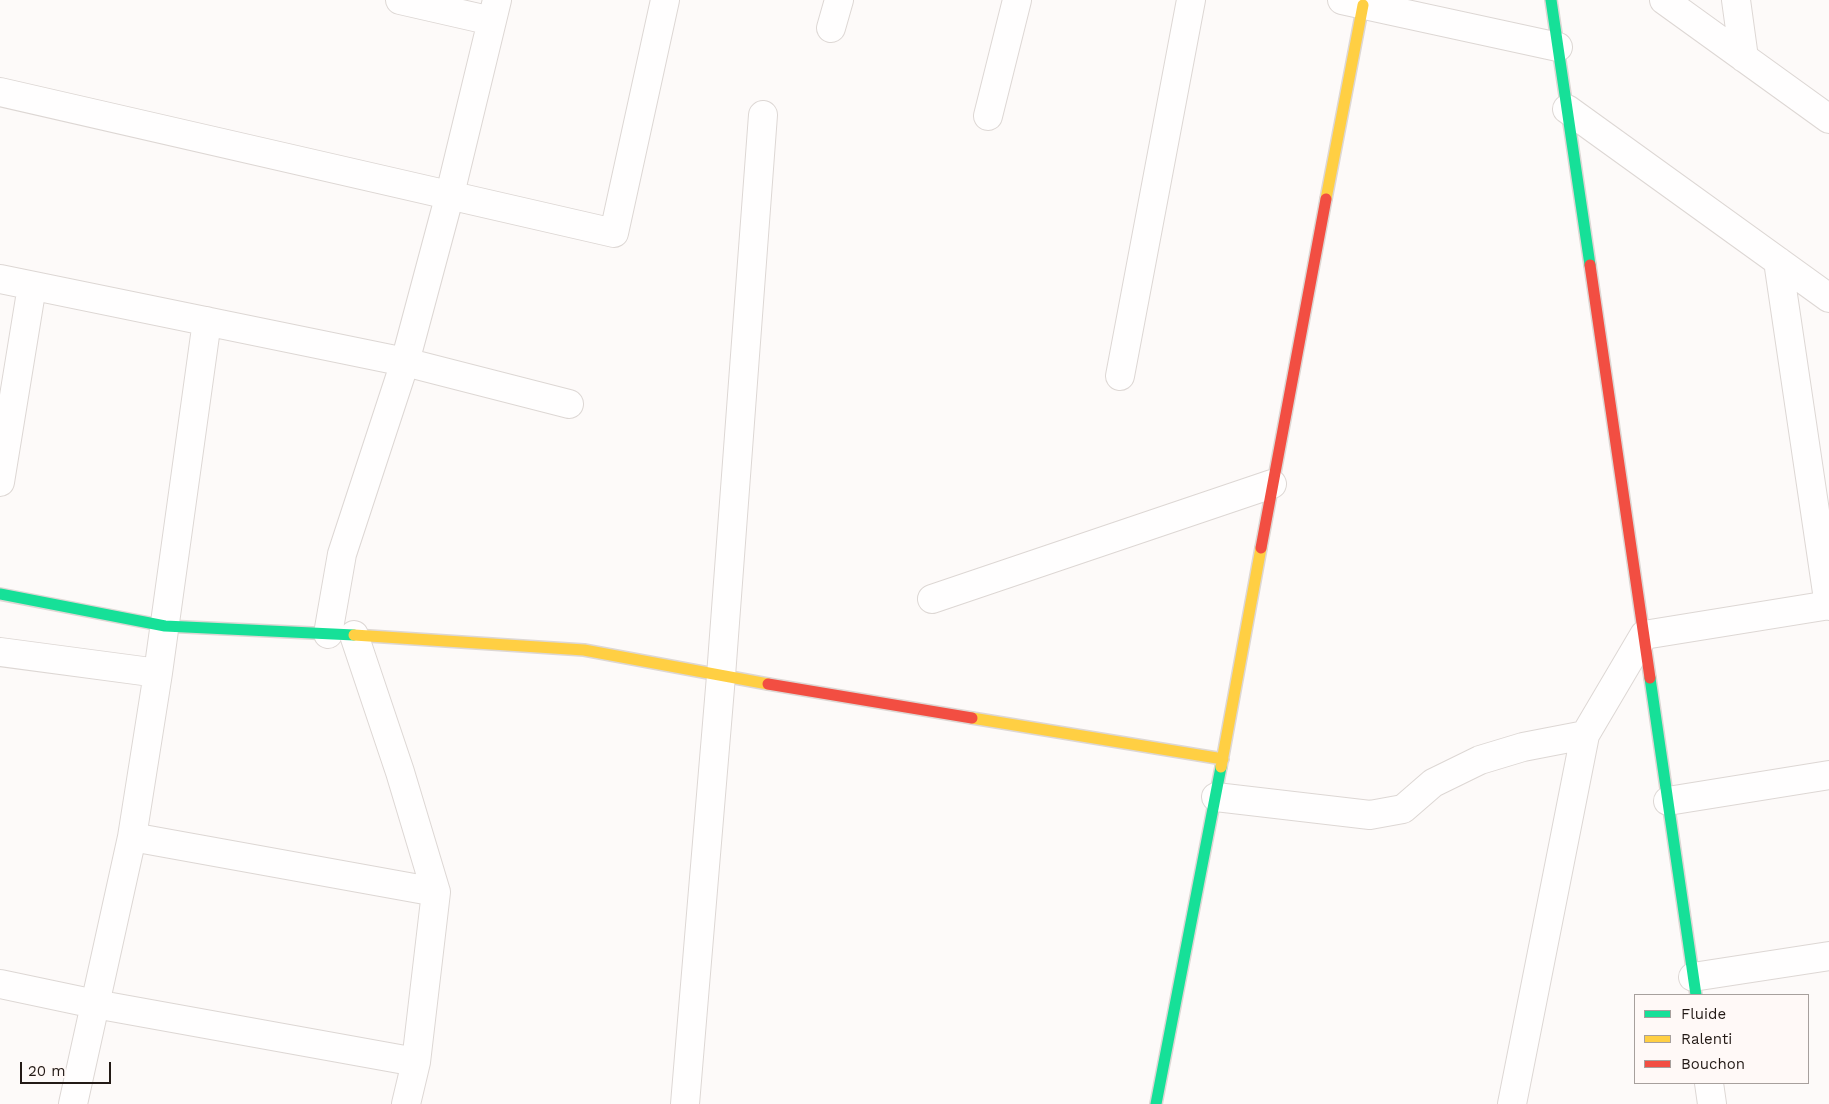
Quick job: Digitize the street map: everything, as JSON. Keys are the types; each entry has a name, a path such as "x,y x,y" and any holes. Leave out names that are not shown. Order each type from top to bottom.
{"street":[{"path":"400,0 495,11 450,194 405,362 342,554 341,634 400,772 436,892 416,1062 406,1104"},
{"path":"0,92 614,233 665,0"},
{"path":"831,28 839,0"},
{"path":"988,116 1017,0"},
{"path":"1120,376 1191,0"},
{"path":"1551,0 1695,986 1829,956"},
{"path":"1664,0 1829,119"},
{"path":"1736,0 1744,58"},
{"path":"1156,1104 1216,797 1272,484 1352,2 1558,47"},
{"path":"1567,109 1829,298"},
{"path":"685,1104 721,676 763,115"},
{"path":"1644,635 1829,606 1778,261"},
{"path":"0,279 405,362 569,404"},
{"path":"0,482 32,286"},
{"path":"73,1104 132,837 165,626 207,321"},
{"path":"932,599 1272,484"},
{"path":"0,594 165,626 341,634 584,650 721,676 1223,759"},
{"path":"1512,1104 1585,734 1644,635"},
{"path":"0,652 158,673"},
{"path":"1216,797 1370,815 1403,809 1434,783 1480,760 1523,747 1585,734"},
{"path":"1668,801 1829,775"},
{"path":"132,837 436,892"},
{"path":"0,984 95,1004 416,1062"},
{"path":"1709,1084 1712,1104"}],"traffic: fast":[{"path":"1551,0 1590,265"},
{"path":"0,594 165,626 354,635"},
{"path":"1650,678 1696,994"},
{"path":"1156,1104 1221,767"}],"traffic: slow":[{"path":"1326,199 1363,5"},
{"path":"1221,767 1261,548"},
{"path":"354,635 584,650 768,684"},
{"path":"972,718 1223,759"}],"traffic: jam":[{"path":"1261,548 1326,199"},
{"path":"1590,265 1650,678"},
{"path":"768,684 972,718"}]}
